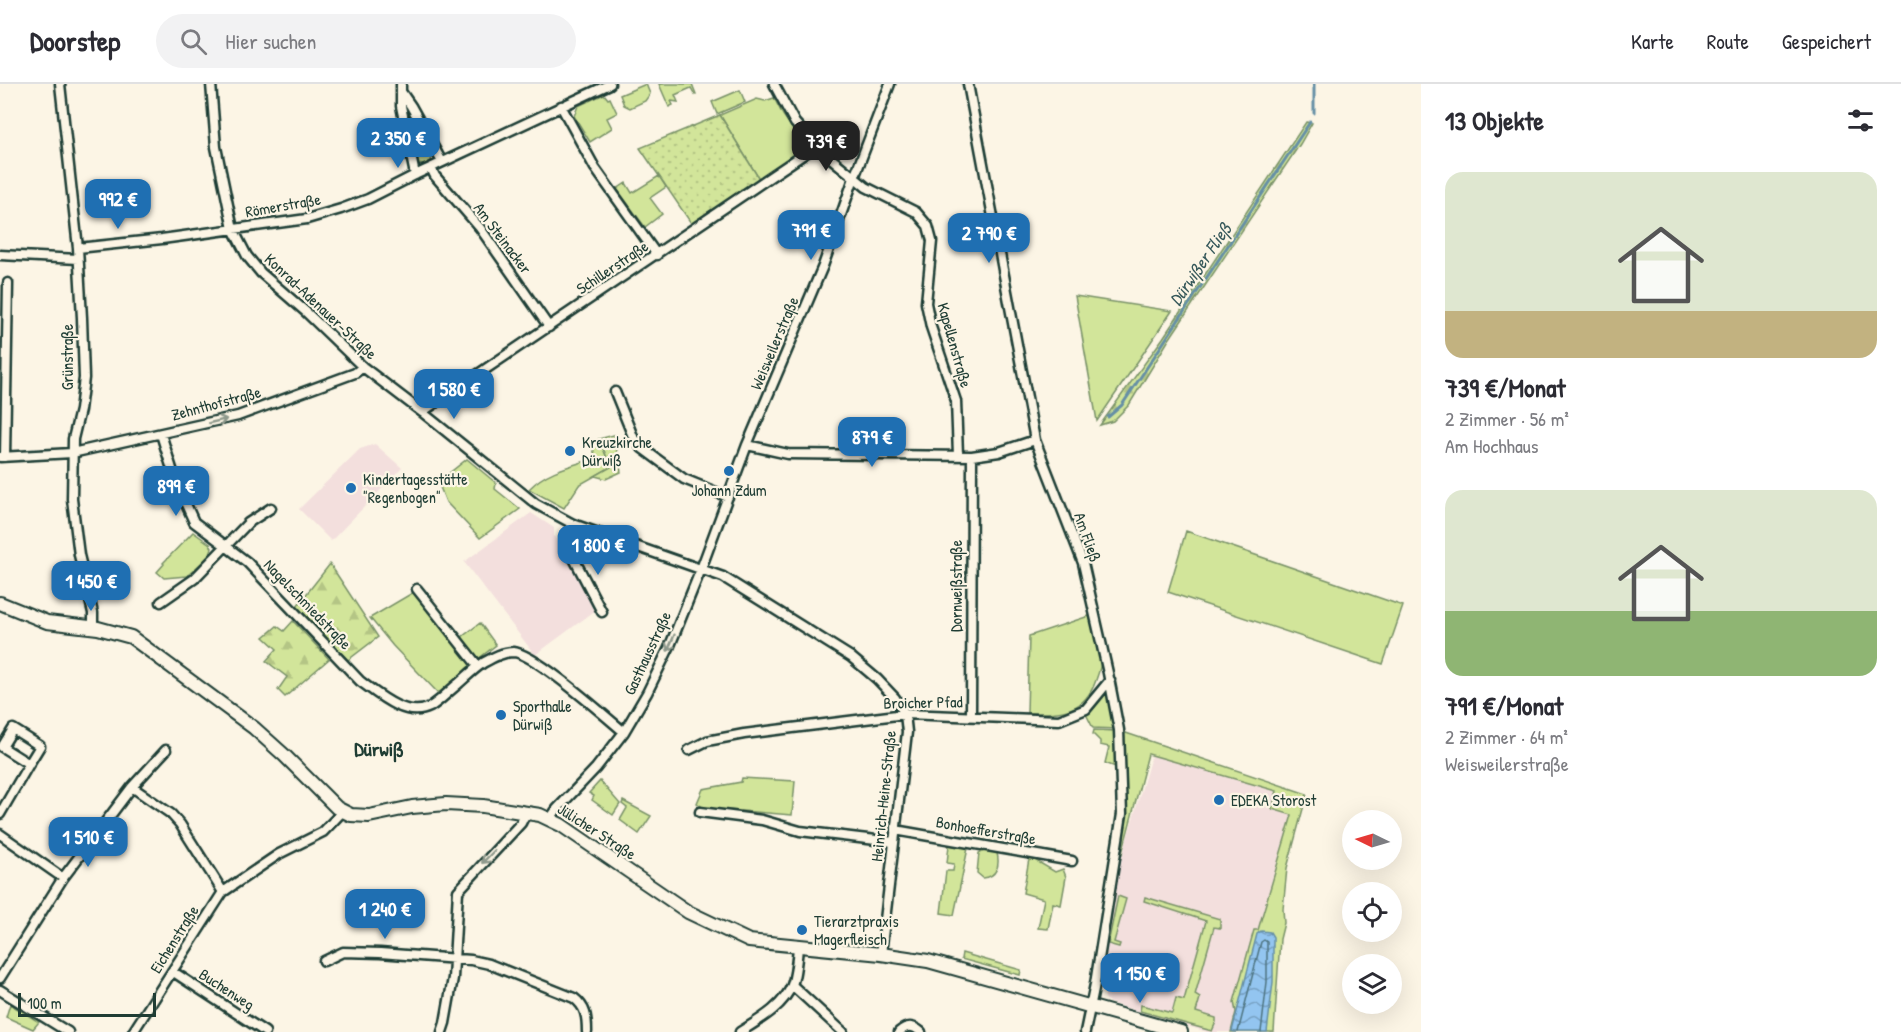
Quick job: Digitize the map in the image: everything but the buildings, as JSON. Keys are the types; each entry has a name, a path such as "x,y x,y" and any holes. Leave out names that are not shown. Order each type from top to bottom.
{"street":[{"name":"Grünstraße","path":"60,84 78,248 84,378 72,453 71,491 79,555 93,613 93,627"},
{"name":"Konrad-Adenauer-Straße","path":"212,84 216,147 233,229 246,256 261,273 306,312 363,367 536,504 573,524 701,569"},
{"name":"Römerstraße","path":"78,248 308,219 341,209 377,195 442,162 610,84"},
{"name":"Kapellenstraße","path":"774,84 795,123 816,146 866,187 916,212 928,226 932,241 926,303 931,327 956,401 958,455"},
{"name":"Weisweilerstraße","path":"747,445 823,266 890,84"},
{"name":"Am Fließ","path":"968,84 1035,440 1083,563 1119,730 1122,814 1091,1005 1084,1032"},
{"path":"401,88 442,162"},
{"path":"401,88 401,106 415,175"},
{"path":"561,106 595,168 657,255"},
{"name":"Schillerstraße","path":"422,412 816,146"},
{"name":"Am Steinacker","path":"431,168 435,176 480,228 549,327"},
{"path":"0,255 78,259"},
{"path":"2,457 8,283"},
{"name":"Zehnthofstraße","path":"2,457 72,453 238,416 355,373 363,367"},
{"path":"615,392 634,439 642,448 684,479 728,497"},
{"name":"Nagelschmiedstraße","path":"161,434 176,482 194,522 247,562 360,681 378,694 414,711 430,706 478,666 503,653 515,652 526,656 567,685 624,732"},
{"path":"747,445 788,454 972,456 999,452 1035,440"},
{"name":"Gasthausstraße","path":"550,819 596,768 624,732 647,693 669,648 701,569 747,445"},
{"name":"Dornweißstraße","path":"971,716 972,456"},
{"path":"161,602 194,579 248,523 271,508"},
{"path":"573,524 568,538 570,551 602,612"},
{"name":"Heinrich-Heine-Straße","path":"701,569 723,577 851,657 877,679 895,698 905,714 907,732 881,954"},
{"path":"417,589 478,666"},
{"path":"0,603 47,622 93,627 126,634 254,728 342,812"},
{"name":"Broicher Pfad","path":"689,750 707,741 744,734 905,714 1059,720 1086,709 1110,680"},
{"path":"0,814 40,747 13,729 2,747 29,764"},
{"path":"0,978 63,878 132,787 166,750"},
{"path":"132,787 171,814 180,824 223,892"},
{"name":"Jülicher Straße","path":"342,812 351,816 369,816 412,807 446,804 483,806 550,819 697,917 749,941 928,961 1181,1032"},
{"name":"Eichenstraße","path":"133,1032 223,892 279,854 323,832 342,812"},
{"path":"442,1032 446,1023 454,958 458,891 521,823 526,813"},
{"path":"700,813 762,820 800,831 893,842"},
{"name":"Bonhoefferstraße","path":"895,830 1072,861"},
{"path":"0,834 63,878"},
{"path":"740,1032 780,1004 792,985 798,947"},
{"path":"324,961 343,952 454,958 489,964 574,998 582,1004 585,1010 587,1032"},
{"name":"Buchenweg","path":"172,971 265,1032"},
{"path":"792,985 843,1032"},
{"path":"0,990 68,1032"},
{"path":"899,1032 904,1027 911,1026 921,1032"}],"shaded area":[{"name":"Kindertagesstätte \"Regenbogen\"","path":"375,444 402,468 331,541 299,509 360,449"},
{"path":"531,513 554,528 554,536 596,610 535,655 464,562"},
{"path":"1152,753 1306,797 1231,1032 1207,1032 1110,1003 1105,998 1106,949 1120,863"}],"green space":[{"path":"646,84 650,94 645,101 630,108 624,105 620,95"},
{"path":"659,84 692,84 696,94 691,88 675,95 678,102 671,101 673,105 669,107"},
{"path":"740,90 745,102 717,114 712,102"},
{"path":"604,94 608,99 610,98 617,113 607,118 612,128 590,142 574,116 578,106"},
{"path":"774,98 799,138 793,159 761,182 720,115 757,99 765,101"},
{"path":"404,108 410,108 432,153 431,162 426,165 418,164 413,155"},
{"path":"720,115 761,182 693,226 640,148"},
{"path":"1306,122 1312,123 1300,144 1168,341 1129,405 1113,421 1100,425 1163,338"},
{"path":"659,176 666,187 650,198 662,214 645,227 617,189 626,183 632,193"},
{"path":"1075,296 1172,311 1097,421"},
{"path":"614,435 621,472 606,479 595,476 611,467 599,439"},
{"path":"599,439 611,467 579,485 564,508 529,489 551,473 596,458 591,443"},
{"path":"467,459 496,483 495,489 520,509 480,538 446,502 438,482"},
{"path":"1186,531 1403,606 1383,664 1168,592"},
{"path":"193,532 210,544 212,548 209,556 187,576 164,578 157,572"},
{"path":"330,564 378,637 348,660 297,606"},
{"path":"414,592 471,668 439,694 370,618"},
{"path":"1089,616 1101,656 1099,670 1091,691 1085,700 1069,710 1027,713 1029,636"},
{"path":"293,621 329,659 285,697 278,690 287,677 266,661 277,649 264,637 277,626 284,631"},
{"path":"480,623 496,645 478,659 462,637"},
{"path":"1108,693 1111,695 1116,729 1093,728 1086,714"},
{"path":"1094,730 1116,731 1118,768 1105,763 1109,747 1100,745 1100,741 1093,734"},
{"path":"1123,732 1307,794 1287,868 1274,1032 1231,1032 1236,1012 1234,1002 1254,930 1258,930 1292,815 1272,809 1277,791 1148,754 1119,865 1117,864"},
{"path":"742,778 795,781 792,815 704,808 697,803 703,789 741,782"},
{"path":"600,781 620,804 613,815 592,800 594,796 589,793"},
{"path":"623,801 651,816 639,834 620,820 627,808 622,804"},
{"path":"949,845 968,848 954,915 941,913 946,871 953,871 954,864 947,863"},
{"path":"985,851 997,853 998,862 994,873 983,878 977,873 979,853"},
{"path":"1029,859 1055,872 1063,869 1066,877 1061,905 1053,903 1048,929 1038,928 1044,899 1023,893"},
{"path":"1118,896 1126,899 1114,942 1120,944 1119,947 1108,944"},
{"path":"1145,897 1220,919 1220,928 1214,927 1195,995 1200,998 1196,1012 1216,1018 1212,1031 1140,1011 1141,1005 1172,1013 1176,998 1184,1000 1206,921 1144,901"},
{"path":"962,953 1021,970 1020,975 961,959"},
{"path":"10,1004 39,1022 33,1029 6,1017"}],"water":[{"path":"1261,931 1270,932 1273,937 1273,982 1267,1032 1235,1032 1232,1031 1257,934"}],"waterway":[{"name":"Dürwißer Fließ","path":"1314,84 1314,113"},
{"name":"Dürwißer Fließ","path":"1108,417 1122,405 1310,122"}],"place":[{"name":"Kreuzkirche Dürwiß","path":"570,451"},
{"name":"Johann Zdum","path":"729,471"},
{"name":"Kindertagesstätte \"Regenbogen\"","path":"351,488"},
{"name":"Sporthalle Dürwiß","path":"501,715"},
{"name":"EDEKA Storost","path":"1219,800"},
{"name":"Tierarztpraxis Magerfleisch","path":"802,930"}],"district":[{"name":"Dürwiß","path":"379,748"}]}
